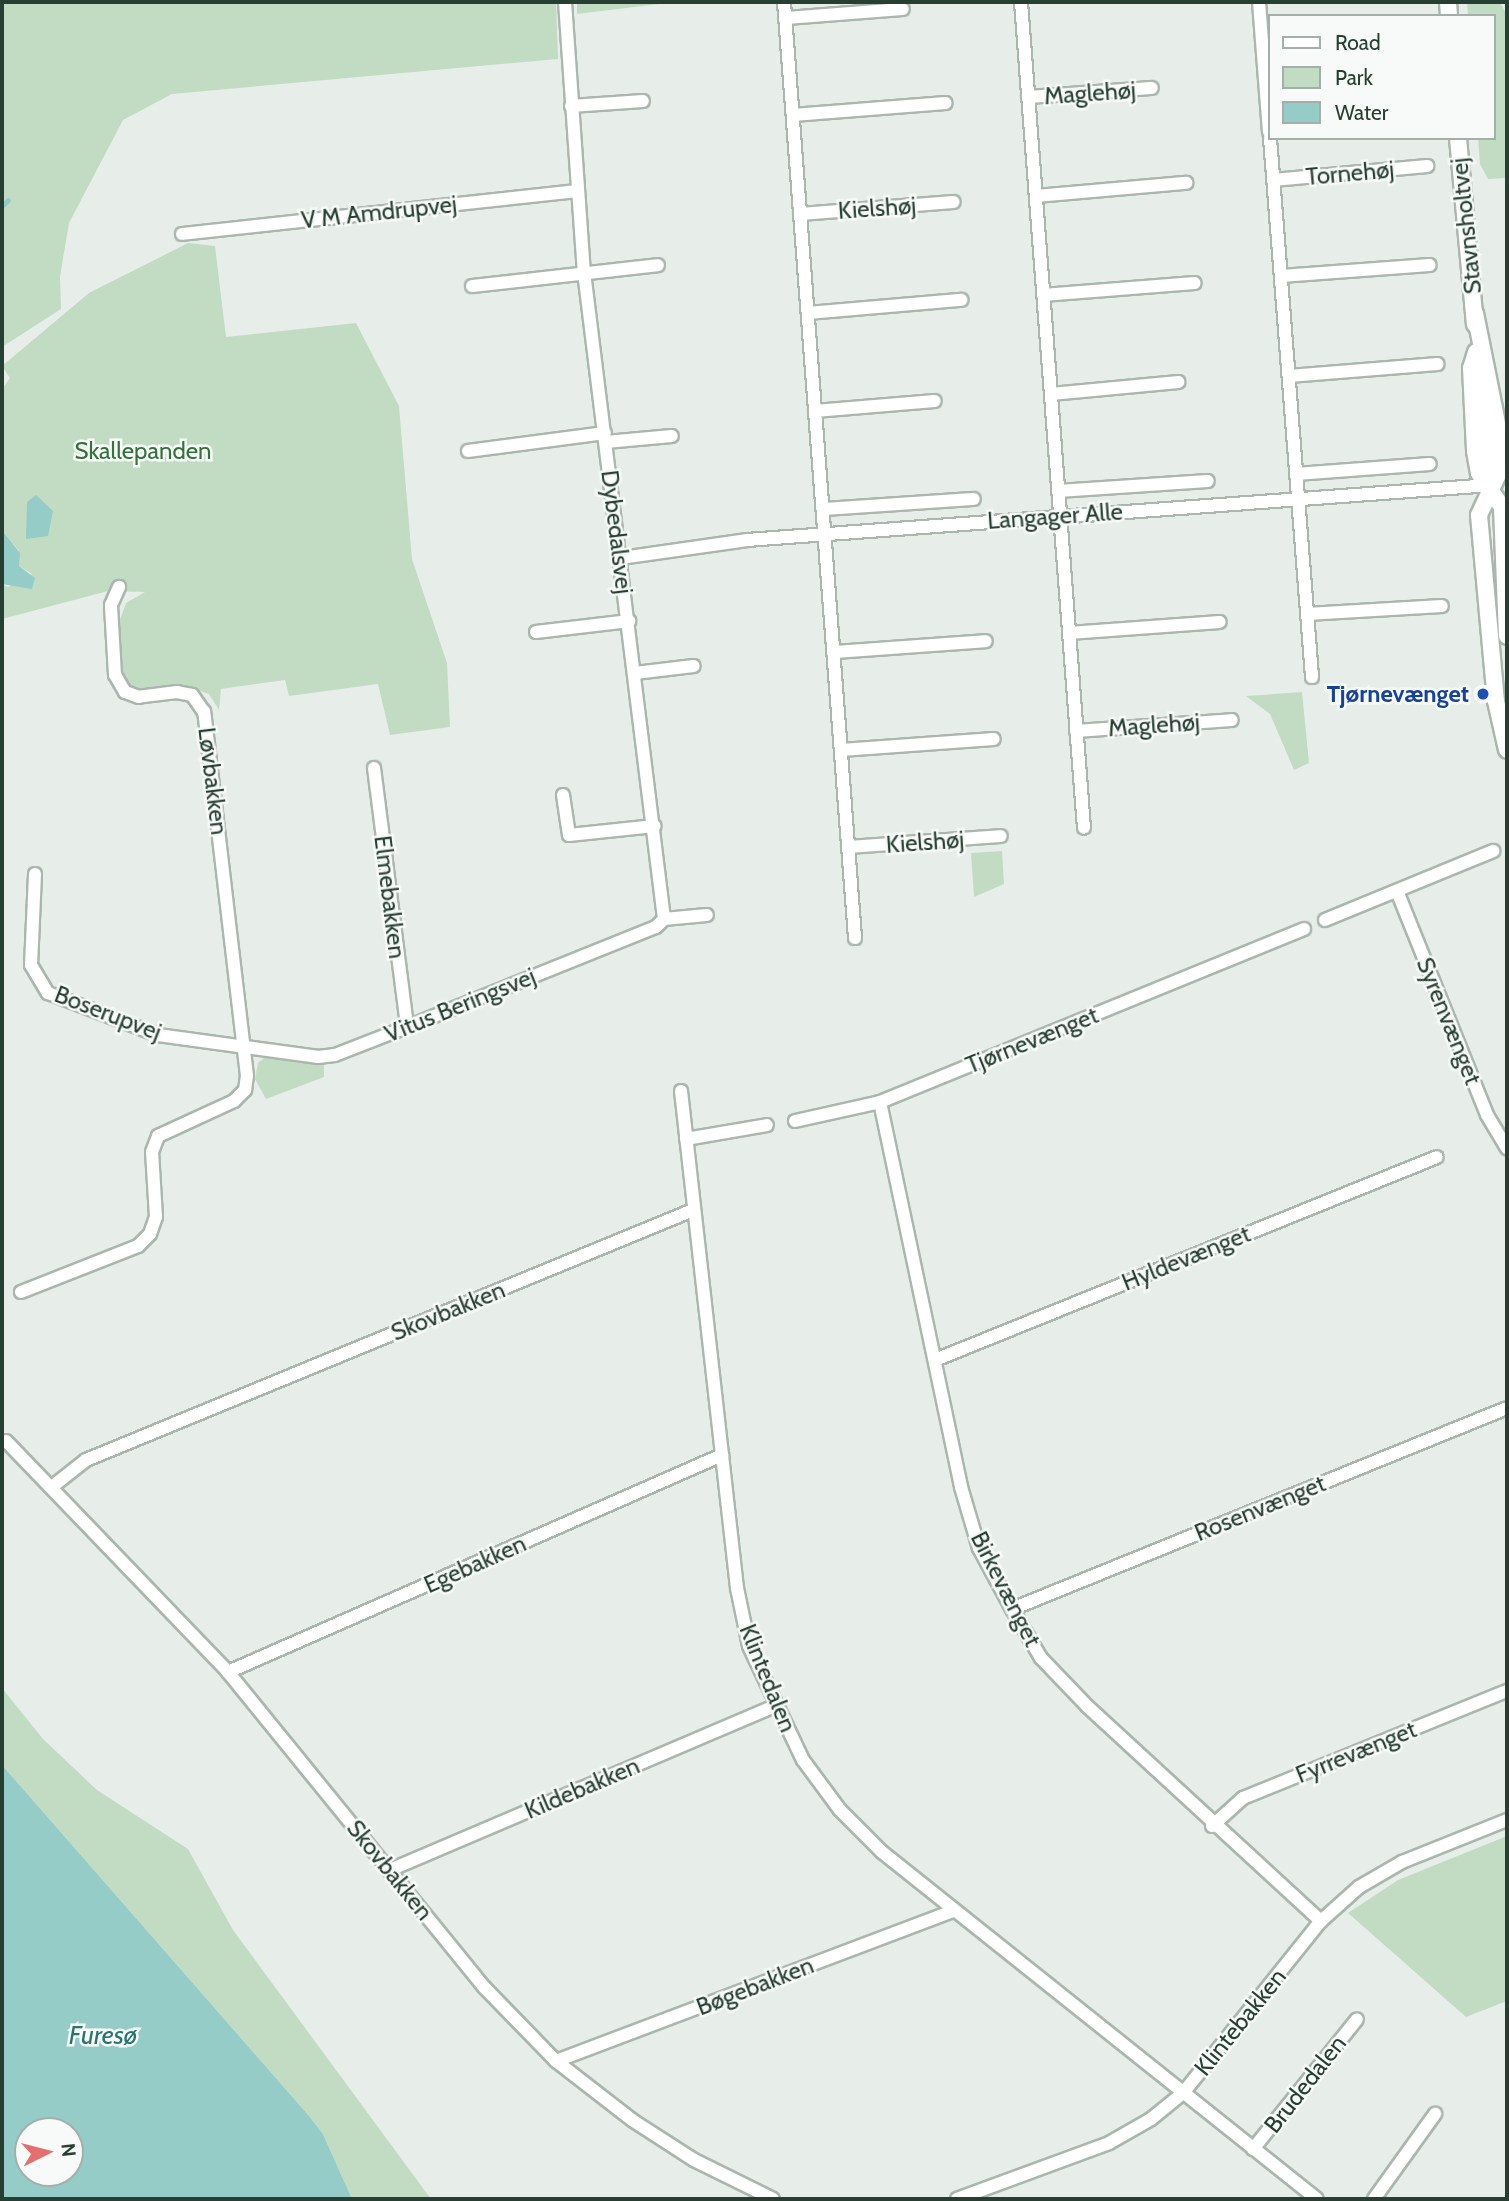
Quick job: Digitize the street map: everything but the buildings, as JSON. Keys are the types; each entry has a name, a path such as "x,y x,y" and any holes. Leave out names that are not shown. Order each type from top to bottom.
{"street":[{"name":"Dybedalsvej","path":"565,2 576,191 584,272 655,826 664,919"},
{"path":"784,2 855,938"},
{"name":"Maglehøj","path":"1021,2 1084,828"},
{"path":"1259,2 1268,106"},
{"path":"786,18 903,9"},
{"name":"Maglehøj","path":"1028,97 1152,88"},
{"path":"571,106 643,102"},
{"path":"793,114 946,103"},
{"name":"Tornehøj","path":"1270,140 1312,677"},
{"name":"Stavnsholtvej","path":"1458,140 1475,313 1476,352 1471,368 1475,451 1479,473 1499,486"},
{"name":"Tornehøj","path":"1273,180 1427,166"},
{"path":"1035,196 1186,183"},
{"name":"V M Amdrupvej","path":"182,234 576,191"},
{"name":"Kielshøj","path":"800,214 954,202"},
{"path":"472,286 657,265"},
{"path":"1281,276 1430,265"},
{"path":"1043,295 1195,283"},
{"path":"808,313 961,300"},
{"name":"Stavnsholtvej","path":"1475,313 1502,448 1499,486 1507,636"},
{"path":"1289,376 1438,364"},
{"path":"1051,394 1178,382"},
{"path":"815,411 935,401"},
{"name":"Dybedalsvej","path":"468,451 605,438 672,436"},
{"path":"1296,474 1430,464"},
{"path":"1499,486 1507,477"},
{"path":"1058,491 1208,481"},
{"name":"Stavnsholtvej","path":"1499,486 1479,515 1507,750"},
{"name":"Langager Alle","path":"621,558 824,535 1499,486"},
{"path":"823,509 974,499"},
{"name":"Løvbakken","path":"119,587 111,605 115,675 125,692 139,697 177,692 192,695 204,712 247,1048"},
{"path":"1307,614 1442,606"},
{"name":"Dybedalsvej","path":"537,632 629,621"},
{"path":"1069,632 1220,622"},
{"path":"834,652 986,641"},
{"path":"635,673 694,666"},
{"name":"Maglehøj","path":"1076,731 1232,720"},
{"path":"841,750 994,739"},
{"name":"Elmebakken","path":"374,768 407,1027"},
{"path":"563,795 569,835 655,826"},
{"name":"Kielshøj","path":"848,847 1001,836"},
{"path":"1325,920 1493,851"},
{"name":"Boserupvej","path":"34,874 31,965 48,993 158,1035 247,1048"},
{"name":"Syrenvænget","path":"1397,891 1487,1115 1507,1148"},
{"path":"664,919 708,915"},
{"name":"Vitus Beringsvej","path":"247,1048 335,1055 656,927 664,919"},
{"name":"Tjørnevænget","path":"795,1121 880,1102 1304,929"},
{"path":"20,1292 138,1245 150,1234 156,1217 152,1152 158,1136 234,1101 245,1090 247,1048"},
{"name":"Klintedalen","path":"681,1091 737,1588 750,1646 774,1706 803,1760 840,1810 954,1911 1183,2093"},
{"name":"Birkevænget","path":"880,1102 935,1360 979,1548 1041,1658 1212,1826 1321,1921"},
{"path":"686,1139 767,1125"},
{"name":"Hyldevænget","path":"935,1360 1437,1157"},
{"name":"Skovbakken","path":"53,1486 86,1460 693,1210"},
{"name":"Rosenvænget","path":"1012,1609 1507,1408"},
{"name":"Skovbakken","path":"6,1441 53,1486 228,1672 484,1987 556,2061 643,2127 694,2160 773,2199"},
{"name":"Egebakken","path":"228,1672 722,1455"},
{"name":"Fyrrevænget","path":"1212,1826 1243,1798 1507,1691"},
{"name":"Kildebakken","path":"390,1870 774,1706"},
{"name":"Klintebakken","path":"957,2199 1109,2143 1183,2093 1321,1921 1359,1886 1402,1862 1507,1819"},
{"name":"Bøgebakken","path":"556,2061 954,1911"},
{"name":"Brudedalen","path":"1253,2149 1357,2019"},
{"name":"Brudedalen","path":"1183,2093 1317,2199"},
{"path":"1374,2199 1435,2114"}],"green space":[{"path":"2,2 556,2 558,59 172,94 123,120 69,223 60,277 61,309 2,347"},
{"path":"577,2 676,2 577,14"},
{"path":"1467,2 1500,2 1507,15 1507,178 1488,179 1480,164 1478,140 1495,140 1495,14 1468,14"},
{"name":"Skallepanden","path":"188,243 215,246 226,337 356,323 399,406 412,559 447,663 450,727 390,735 378,684 289,696 285,680 221,689 219,710 209,694 189,687 147,690 130,686 120,667 118,625 126,603 145,592 108,591 2,619 2,584 8,587 32,574 19,566 19,551 2,530 2,389 10,378 2,366 89,293"},
{"path":"1302,692 1309,763 1294,770 1270,714 1246,696"},
{"path":"1002,851 1004,884 974,897 971,853"},
{"path":"265,1057 324,1064 324,1077 266,1099 255,1079 258,1063"},
{"path":"2,1688 43,1739 97,1790 188,1849 233,1930 431,2199 352,2199 323,2134 309,2116 2,1765"},
{"path":"1507,1836 1507,2001 1466,2017 1348,1913 1398,1880"}],"water":[{"path":"36,495 53,511 48,536 26,539 27,502"},
{"path":"2,530 20,553 19,566 35,578 32,589 2,584"},
{"name":"Furesø","path":"2,1765 309,2116 323,2134 352,2199 2,2199"}],"waterway":[{"path":"2,206 8,200"}],"place":[{"name":"Tjørnevænget","path":"1483,694"}]}
